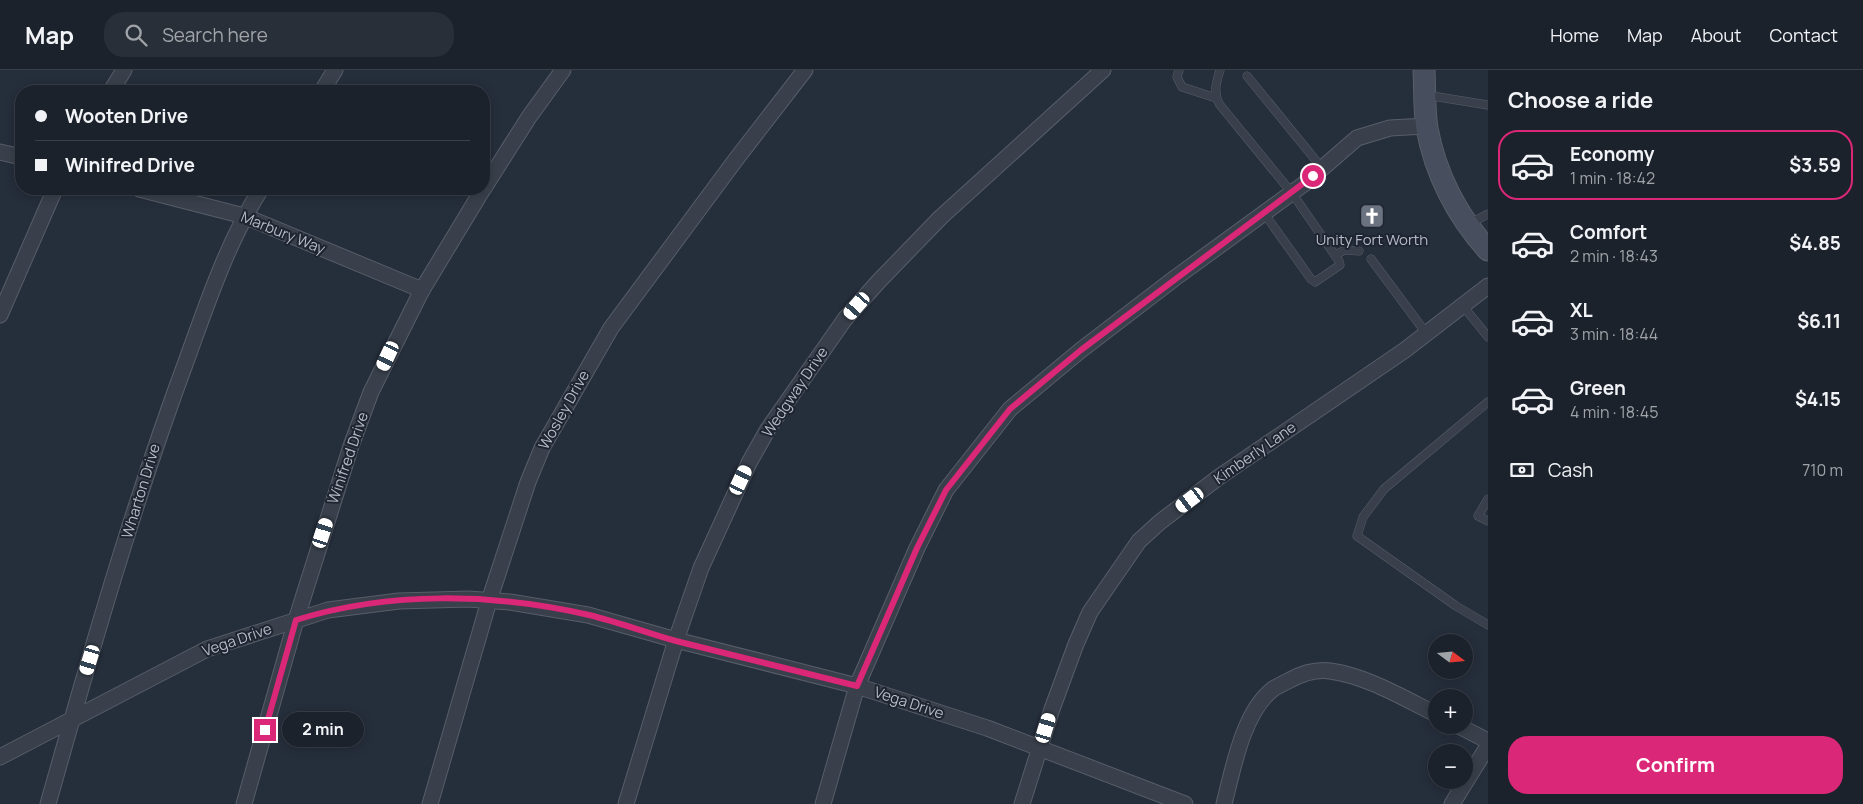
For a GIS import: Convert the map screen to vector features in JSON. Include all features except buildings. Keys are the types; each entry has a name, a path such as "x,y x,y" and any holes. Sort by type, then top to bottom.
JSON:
{"street":[{"path":"115,85 124,70"},
{"path":"326,85 335,70"},
{"name":"Winifred Drive","path":"490,179 563,70"},
{"name":"Wosley Drive","path":"430,804 489,600 528,482 542,448 592,358 611,328 805,70"},
{"name":"Wedgway Drive","path":"626,804 676,640 701,568 749,463 768,429 845,319 941,217 1103,70"},
{"path":"1424,70 1426,126 1434,156 1444,184 1467,225 1488,250"},
{"path":"823,804 857,686 917,548 946,490 1010,409 1081,350 1292,193 1357,138 1390,128 1426,126"},
{"path":"0,152 15,156"},
{"path":"0,315 52,195"},
{"name":"Marbury Way","path":"162,195 244,216 422,290"},
{"name":"Wharton Drive","path":"48,804 72,717 160,431 214,286 244,216 257,195"},
{"name":"Winifred Drive","path":"244,804 296,620 351,446 368,401 422,290 480,195"},
{"name":"Kimberly Lane","path":"1022,804 1072,653 1090,612 1139,541 1160,522 1219,477 1426,334 1488,286"},
{"name":"Vega Drive","path":"0,757 72,717 207,649 296,620 328,610 399,601 428,599 489,600 588,615 676,640 857,686 1040,747 1186,804"},
{"path":"1224,804 1239,746 1250,719 1264,698 1273,689 1305,672 1330,671 1366,681 1428,710"},
{"path":"1473,732 1488,740"},
{"path":"1452,804 1488,746"}],"lane":[{"path":"1179,70 1177,77 1182,87 1216,98 1292,193 1340,265 1316,282 1311,279 1264,213"},
{"path":"1216,98 1215,86 1220,70"},
{"path":"1247,76 1322,168"},
{"path":"1425,94 1488,105"},
{"path":"1467,225 1488,214"},
{"path":"1335,255 1345,250 1359,251"},
{"path":"1371,259 1426,334"},
{"path":"1463,306 1488,337"},
{"path":"1488,402 1384,488 1363,517 1357,536 1456,606 1488,624"},
{"path":"1488,499 1478,516 1488,521"}],"place":[{"name":"Unity Fort Worth","path":"1372,216"}],"route":[{"path":"265,730 296,620 328,610 399,601 468,599 510,602 588,615 710,649 857,686 917,548 946,490 985,438 1010,409 1081,350 1313,176"}]}
